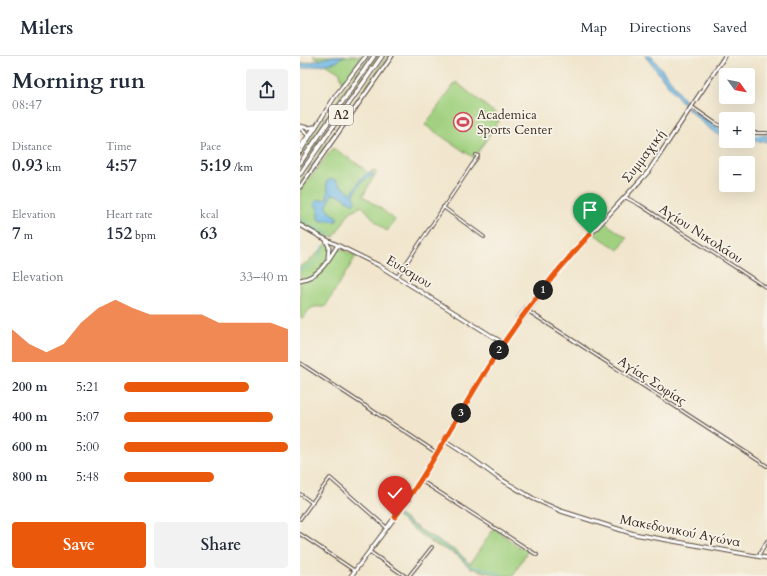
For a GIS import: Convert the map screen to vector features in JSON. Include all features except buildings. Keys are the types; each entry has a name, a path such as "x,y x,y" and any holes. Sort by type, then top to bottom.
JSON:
{"highway":[{"name":"Α2","path":"300,163 374,56"},
{"name":"Α2","path":"300,174 382,56"}],"street":[{"path":"300,152 309,135 327,112 336,95 366,56"},
{"path":"300,187 392,56"},
{"name":"Συμμαχική","path":"351,576 387,528 420,480 503,343 566,261 648,172 725,56"},
{"path":"692,107 719,125"},
{"path":"300,147 327,112"},
{"path":"301,127 311,128 316,126"},
{"path":"301,127 309,135"},
{"path":"755,133 767,133"},
{"path":"397,277 478,156 476,155"},
{"name":"Αγίου Νικολάου","path":"625,197 640,205 767,288"},
{"path":"443,207 484,237"},
{"name":"Ευόσμου","path":"300,225 378,265 503,343"},
{"path":"325,239 329,245 330,252"},
{"path":"328,259 332,248 338,245"},
{"path":"300,280 315,274 322,269 338,245"},
{"name":"Αγίας Σοφίας","path":"527,311 767,466"},
{"path":"300,363 437,452"},
{"name":"Μακεδονικού Αγώνα","path":"444,440 497,477 534,499 561,511 634,534 767,558"},
{"path":"300,519 330,478 387,528"},
{"path":"420,480 537,555"},
{"path":"300,494 312,502"},
{"path":"300,534 355,571"},
{"path":"759,557 767,541"},
{"path":"409,576 432,547"},
{"path":"369,551 405,576"}],"green space":[{"path":"313,56 362,56 343,84 340,73 324,63 300,67 300,64 320,60"},
{"path":"368,56 370,56 300,158 300,154"},
{"path":"377,56 379,56 300,169 300,167"},
{"path":"387,56 389,56 300,184 300,181"},
{"name":"Academica Sports Center","path":"456,82 501,118 474,158 425,125"},
{"path":"333,148 362,167 368,173 374,170 377,173 363,196 395,220 387,231 377,223 362,206 350,212 334,237 317,234 300,223 300,191"},
{"path":"604,222 627,238 619,250 594,234"},
{"path":"327,244 335,250 341,249 356,256 325,307 312,308 303,318 300,317 300,266 308,262"},
{"path":"398,514 420,530 459,553 470,564 494,528 517,546 528,550 513,576 499,576 471,568 457,555 432,543 396,516"}],"water":[{"path":"334,56 346,56 342,57 337,62 300,69 300,65"},
{"path":"645,56 651,56 671,81 688,106 719,128 719,135 703,124 672,90"},
{"path":"767,135 767,142 755,141 755,136"},
{"path":"369,173 374,175 362,181 354,194 355,201 353,204 341,196 332,194 327,206 328,210 337,217 337,221 322,221 318,219 318,209 314,203 318,200 327,199 328,191 326,182 331,179 336,180 341,186 351,193 360,180"},
{"path":"554,271 543,291 517,319 525,306 529,306 541,286"}],"waterway":[{"path":"300,218 324,231 331,237"},
{"path":"300,270 309,267 316,261 321,254 324,245"},
{"path":"398,516 422,533 459,555 470,566 496,572 502,576"}],"place":[{"name":"Academica Sports Center","path":"463,122"}],"route":[{"path":"395,517 410,497 503,343 566,261 590,234"}]}
